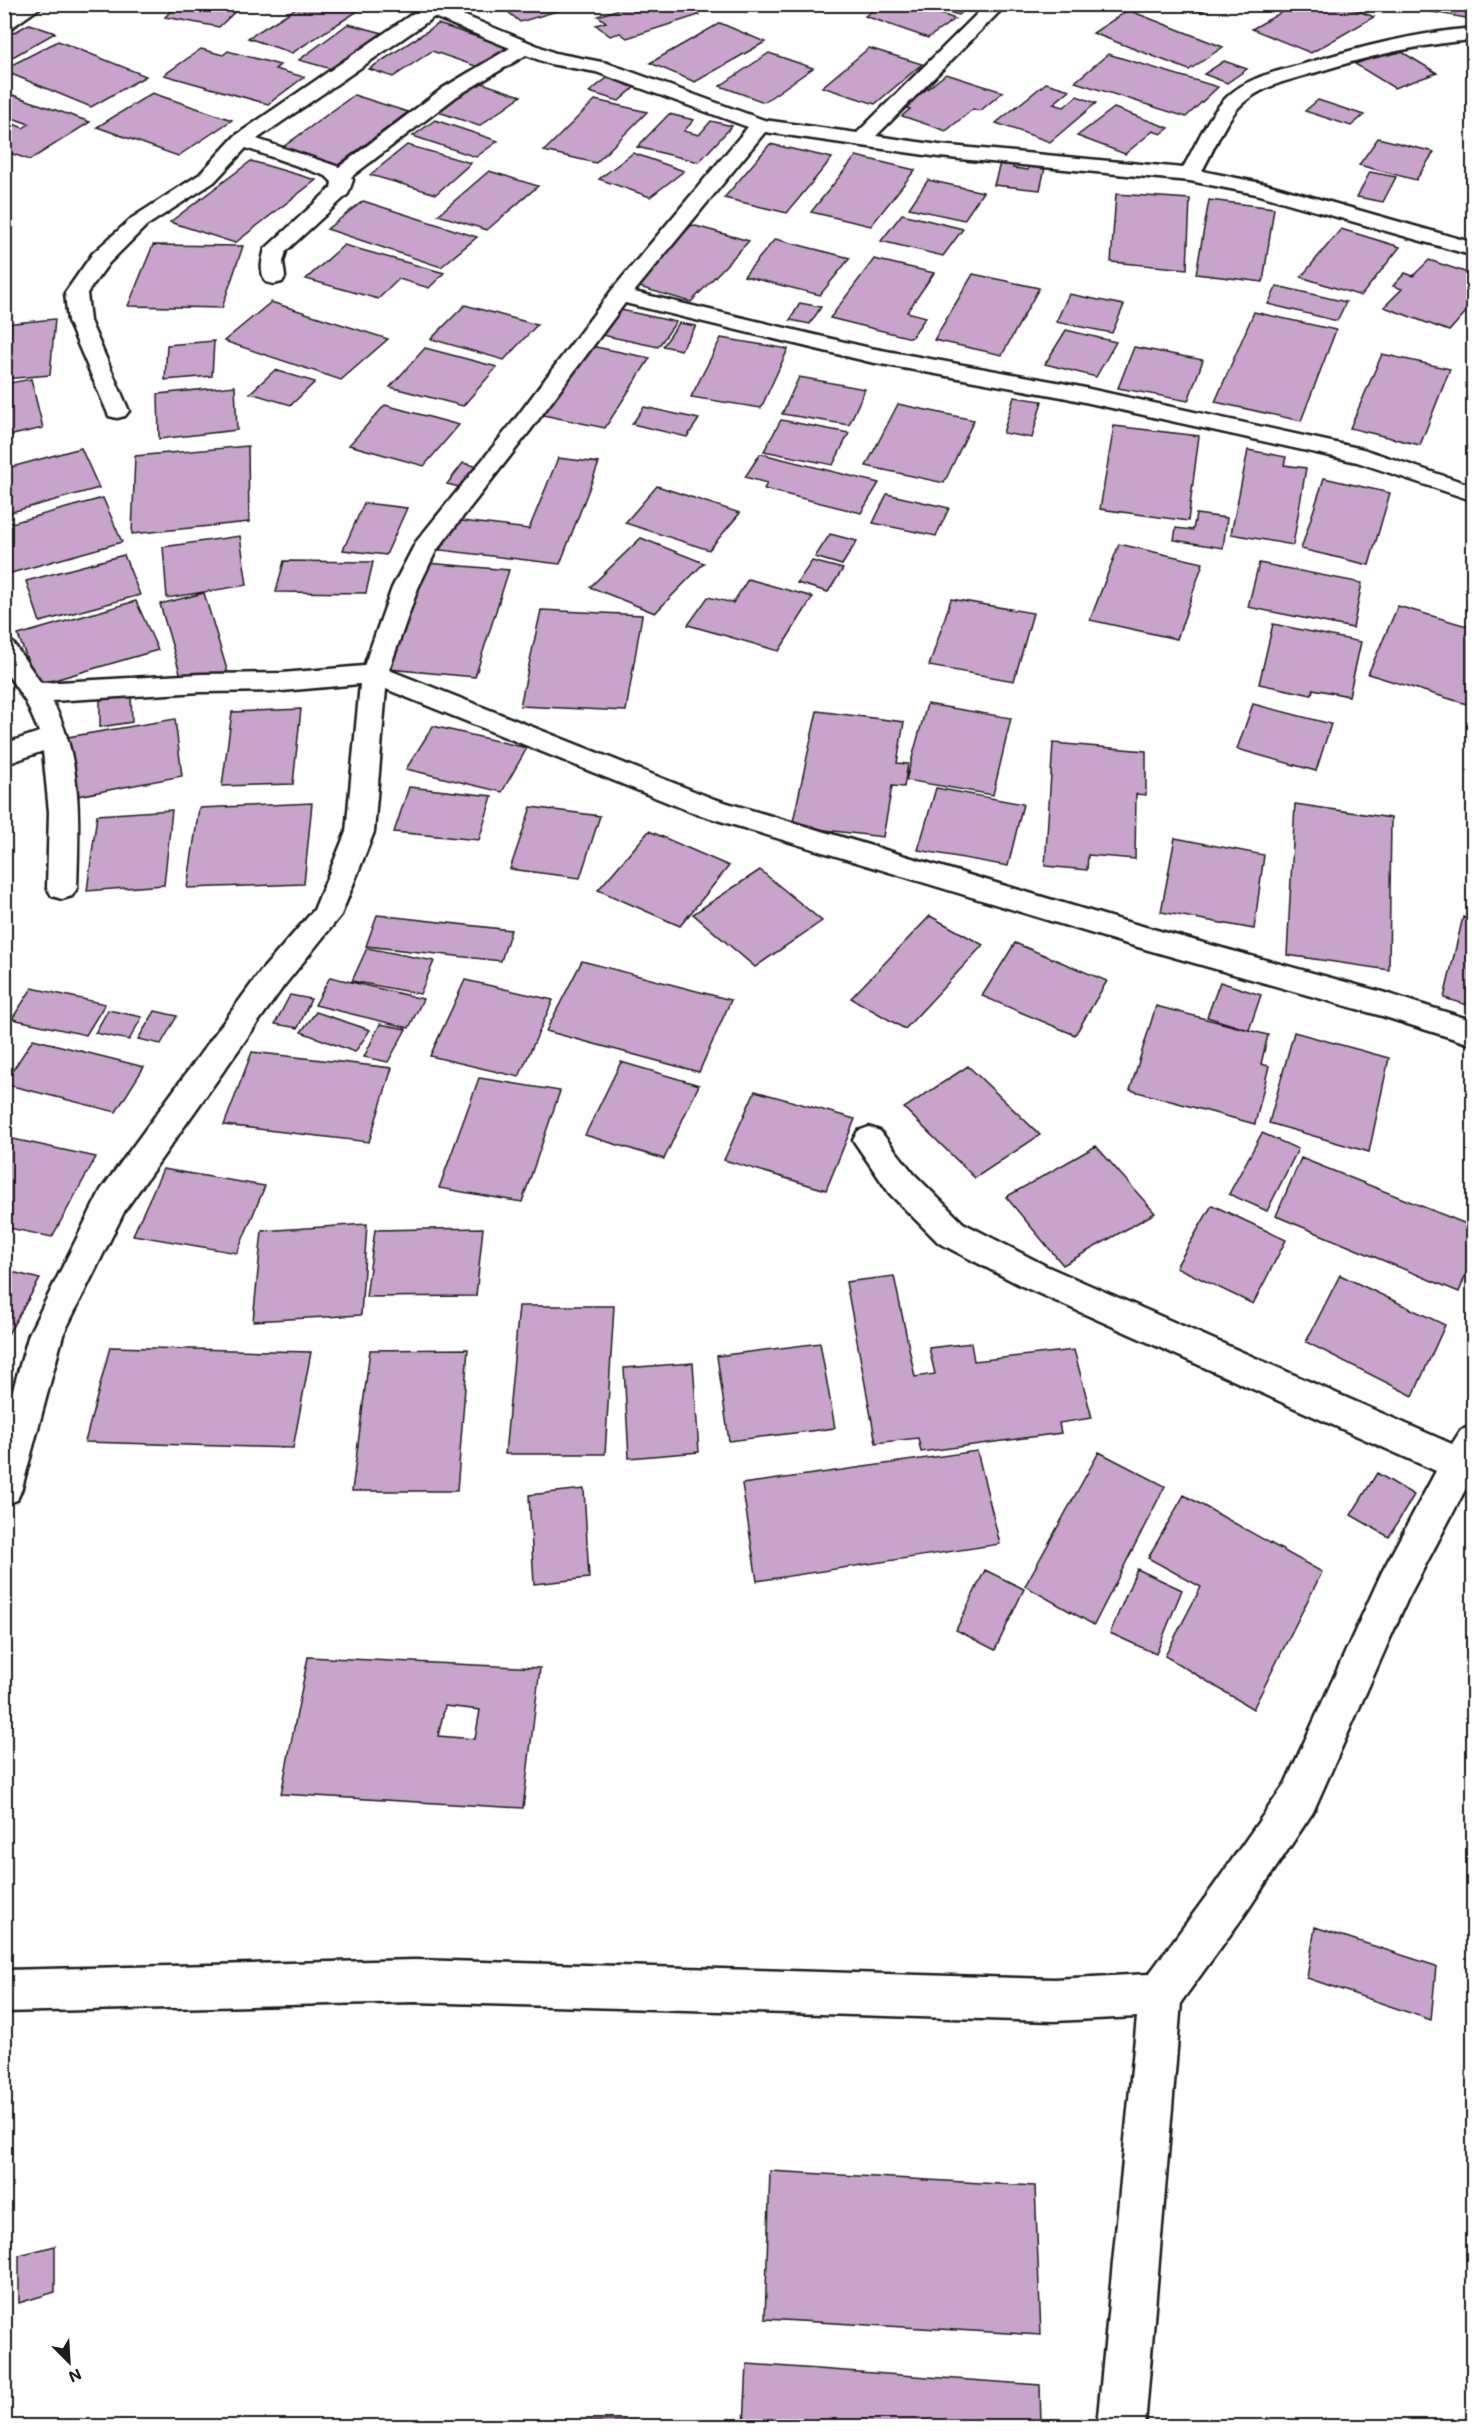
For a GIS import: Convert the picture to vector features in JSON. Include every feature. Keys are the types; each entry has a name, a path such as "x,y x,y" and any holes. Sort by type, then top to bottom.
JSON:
{"street":[{"path":"4,24 36,4"},
{"path":"860,141 998,4"},
{"path":"117,411 79,321 76,293 101,258 139,222 207,178 242,140 425,7 550,58 600,67 760,125 939,151 1190,176 1259,188 1473,250"},
{"path":"1190,176 1223,114 1234,101 1256,84 1374,49 1427,38 1473,34"},
{"path":"339,176 369,158 428,108 473,77 525,48"},
{"path":"4,1488 46,1334 113,1200 272,979 326,915 360,832 374,674 405,588 425,548 620,295 760,125"},
{"path":"242,140 333,172 343,180 341,190 276,249 272,262 274,277"},
{"path":"620,295 870,355 1062,390 1363,456 1473,494"},
{"path":"4,649 34,693 54,737 61,786 62,888"},
{"path":"34,693 201,683 282,682 374,674 704,806 1120,931 1382,1004 1473,1033"},
{"path":"4,755 54,737"},
{"path":"868,1140 902,1184 951,1233 1034,1276 1466,1453 1395,1586 1299,1798 1228,1902 1160,1995 1121,2427"},
{"path":"4,1991 415,1981 1054,2000 1160,1995"}],"building":[{"path":"178,4 243,4 219,27 165,17"},
{"path":"303,4 369,4 292,53 248,38"},
{"path":"499,4 568,4 571,7 520,22"},
{"path":"634,4 685,4 699,15 627,38 620,33 610,36 596,25 606,22 598,16"},
{"path":"882,4 914,4 955,19 928,38 865,16"},
{"path":"940,4 957,4 967,7 959,15 935,9"},
{"path":"1180,4 1212,4 1202,12"},
{"path":"1296,4 1351,4 1357,7 1353,9 1374,17 1311,53 1252,29"},
{"path":"1418,4 1474,4 1474,14 1471,19 1416,9"},
{"path":"1128,10 1223,47 1189,70 1093,33"},
{"path":"720,23 765,42 695,82 650,63"},
{"path":"29,24 55,33 4,62 4,38"},
{"path":"348,24 387,34 346,73 299,60"},
{"path":"438,24 511,48 481,68 432,51 393,77 369,69"},
{"path":"58,41 146,76 91,107 4,71"},
{"path":"869,48 922,64 875,104 822,87"},
{"path":"201,49 223,55 228,51 280,65 275,69 304,77 268,104 164,75"},
{"path":"1397,49 1437,73 1394,88 1355,64"},
{"path":"769,53 813,68 764,102 720,86"},
{"path":"1108,54 1218,87 1186,117 1075,82"},
{"path":"1224,61 1247,69 1227,83 1204,74"},
{"path":"946,74 1003,92 980,111 973,109 946,131 902,116 910,109 904,107"},
{"path":"607,78 636,86 619,101 589,92"},
{"path":"476,81 521,96 479,126 433,110"},
{"path":"1046,83 1070,90 1053,104 1064,107 1077,96 1096,103 1050,142 996,123"},
{"path":"4,92 90,122 30,160 4,151 4,120 23,128 29,124 4,115"},
{"path":"152,93 232,120 178,156 97,127"},
{"path":"354,95 408,112 338,165 283,147"},
{"path":"595,100 647,112 596,163 544,151"},
{"path":"1318,100 1364,115 1351,126 1305,111"},
{"path":"1114,108 1169,128 1161,134 1153,131 1125,154 1077,136"},
{"path":"669,114 694,120 684,131 699,135 711,121 732,126 699,162 637,147"},
{"path":"435,120 498,141 476,157 413,136"},
{"path":"1378,138 1434,152 1416,180 1359,165"},
{"path":"770,144 832,158 787,213 724,198"},
{"path":"407,145 471,163 436,194 370,175"},
{"path":"633,153 684,171 650,197 599,179"},
{"path":"856,156 915,170 871,226 811,212"},
{"path":"251,161 316,180 235,243 170,222"},
{"path":"1000,163 1014,164 1013,168 1028,170 1029,166 1045,168 1040,190 994,185"},
{"path":"489,171 538,186 487,230 438,215"},
{"path":"1370,172 1396,177 1383,202 1357,197"},
{"path":"928,180 983,192 964,220 909,208"},
{"path":"1116,194 1190,199 1187,269 1111,262"},
{"path":"1209,200 1274,208 1263,282 1196,274"},
{"path":"363,201 477,237 441,267 327,229"},
{"path":"902,214 963,229 943,256 881,241"},
{"path":"692,225 749,241 691,302 632,285"},
{"path":"1341,229 1400,247 1361,296 1301,277"},
{"path":"775,239 850,258 820,295 744,276"},
{"path":"153,245 243,246 222,308 128,306"},
{"path":"344,245 444,273 429,288 399,279 378,299 306,279"},
{"path":"874,259 934,273 907,312 926,317 911,338 830,318"},
{"path":"1429,260 1474,275 1474,303 1449,331 1384,307 1402,289 1393,286 1405,273 1413,276"},
{"path":"973,274 1039,288 1002,355 934,340"},
{"path":"1277,286 1346,302 1337,321 1268,304"},
{"path":"1069,294 1124,305 1112,333 1056,322"},
{"path":"271,302 388,339 341,380 224,341"},
{"path":"800,303 821,307 810,324 790,320"},
{"path":"465,305 537,325 504,360 431,339"},
{"path":"621,310 676,322 658,347 602,335"},
{"path":"1254,312 1336,330 1301,421 1215,402"},
{"path":"55,319 50,375 4,379 4,324"},
{"path":"679,323 696,326 681,350 663,346"},
{"path":"1066,330 1116,342 1096,377 1045,364"},
{"path":"721,338 788,349 761,408 691,397"},
{"path":"214,341 212,376 165,380 167,345"},
{"path":"591,346 650,358 605,428 543,415"},
{"path":"1134,347 1203,360 1188,401 1118,388"},
{"path":"425,348 497,367 463,406 390,387"},
{"path":"1382,354 1450,369 1420,445 1350,428"},
{"path":"275,370 315,382 291,405 250,393"},
{"path":"799,377 865,389 849,425 782,414"},
{"path":"31,379 43,428 4,437 4,384"},
{"path":"235,386 237,430 159,439 158,394"},
{"path":"1014,397 1042,401 1032,438 1003,433"},
{"path":"898,404 974,420 944,483 866,466"},
{"path":"385,405 459,425 424,466 349,445"},
{"path":"644,407 699,419 687,437 632,424"},
{"path":"781,420 849,433 833,465 764,451"},
{"path":"1114,426 1199,436 1188,521 1100,509"},
{"path":"248,446 249,522 132,534 135,456"},
{"path":"81,448 99,488 4,514 4,469"},
{"path":"1248,450 1286,457 1284,465 1306,468 1293,545 1231,534"},
{"path":"760,454 879,483 861,513 764,489 767,483 745,477"},
{"path":"558,458 599,463 560,564 440,550 454,520 529,529"},
{"path":"463,463 483,468 467,489 447,484"},
{"path":"1324,478 1390,493 1369,565 1301,549"},
{"path":"657,486 740,513 709,550 625,523"},
{"path":"887,494 949,508 936,536 873,523"},
{"path":"103,498 122,542 4,575 4,525"},
{"path":"364,503 407,508 386,555 343,550"},
{"path":"1196,514 1227,518 1223,548 1174,540 1176,528 1193,530"},
{"path":"830,534 857,541 842,565 815,557"},
{"path":"240,536 247,585 167,598 163,547"},
{"path":"641,538 704,563 655,613 590,587"},
{"path":"1119,544 1203,563 1177,639 1090,620"},
{"path":"124,555 140,595 40,622 26,581"},
{"path":"284,561 373,562 366,593 276,592"},
{"path":"812,561 843,569 828,592 797,583"},
{"path":"427,563 509,570 475,677 388,669"},
{"path":"1259,563 1362,583 1353,628 1248,607"},
{"path":"748,579 813,597 779,651 688,625 708,597 733,603"},
{"path":"204,593 228,673 183,683 160,604"},
{"path":"951,599 1033,613 1014,681 929,666"},
{"path":"136,601 158,650 37,685 18,635"},
{"path":"1398,606 1474,628 1474,696 1470,705 1368,674"},
{"path":"541,610 642,615 626,711 520,706"},
{"path":"1273,624 1361,642 1349,696 1313,689 1312,695 1259,684"},
{"path":"131,695 132,722 100,727 100,699"},
{"path":"927,704 1011,718 993,795 906,780"},
{"path":"1253,704 1331,724 1316,771 1237,749"},
{"path":"301,709 293,784 222,786 232,712"},
{"path":"817,711 904,722 897,763 908,764 904,787 892,786 883,837 792,826"},
{"path":"175,719 182,776 72,797 68,737"},
{"path":"433,726 527,748 502,792 406,769"},
{"path":"1053,743 1146,751 1146,795 1136,794 1135,859 1088,855 1087,870 1045,866"},
{"path":"409,787 492,796 479,840 394,832"},
{"path":"936,788 1023,804 1008,866 918,850"},
{"path":"312,803 304,884 187,888 199,808"},
{"path":"1295,804 1391,818 1389,970 1287,955"},
{"path":"531,807 600,816 580,878 510,869"},
{"path":"172,810 164,885 87,891 97,815"},
{"path":"649,831 729,866 680,926 598,890"},
{"path":"1175,838 1264,855 1254,929 1161,912"},
{"path":"760,870 822,921 755,967 693,914"},
{"path":"1474,910 1474,1007 1444,998 1463,917 1471,920"},
{"path":"377,915 511,930 501,961 366,946"},
{"path":"930,916 983,945 905,1029 851,998"},
{"path":"1015,943 1107,981 1075,1035 982,996"},
{"path":"367,948 434,961 420,994 352,981"},
{"path":"582,961 731,1000 699,1072 546,1031"},
{"path":"330,977 423,999 409,1028 315,1005"},
{"path":"465,980 553,1000 519,1077 430,1056"},
{"path":"1220,982 1261,995 1249,1030 1207,1017"},
{"path":"32,988 105,1004 86,1035 12,1019"},
{"path":"290,995 311,999 298,1028 275,1024"},
{"path":"1156,1006 1268,1035 1261,1064 1269,1066 1255,1124 1130,1090"},
{"path":"108,1010 142,1017 129,1040 95,1033"},
{"path":"155,1011 177,1016 161,1044 138,1039"},
{"path":"316,1012 370,1030 355,1052 301,1032"},
{"path":"380,1024 406,1029 388,1062 364,1057"},
{"path":"1294,1032 1389,1058 1369,1152 1269,1123"},
{"path":"33,1039 144,1067 116,1112 4,1084"},
{"path":"252,1052 392,1068 369,1142 224,1125"},
{"path":"621,1062 699,1085 664,1159 585,1135"},
{"path":"968,1066 1040,1135 975,1178 904,1108"},
{"path":"479,1078 560,1091 522,1202 439,1188"},
{"path":"755,1091 855,1119 826,1190 724,1160"},
{"path":"1262,1133 1298,1149 1267,1211 1229,1194"},
{"path":"4,1137 96,1157 52,1237 4,1227"},
{"path":"1096,1146 1155,1213 1063,1265 1006,1197"},
{"path":"1301,1158 1474,1227 1474,1253 1459,1292 1276,1216"},
{"path":"163,1169 265,1186 237,1253 133,1235"},
{"path":"1212,1205 1286,1240 1253,1304 1176,1267"},
{"path":"367,1224 361,1315 253,1321 262,1231"},
{"path":"483,1228 476,1296 366,1297 375,1230"},
{"path":"4,1270 40,1279 4,1341"},
{"path":"1340,1275 1445,1325 1413,1396 1306,1342"},
{"path":"894,1276 915,1377 935,1374 929,1348 971,1343 974,1361 1074,1350 1092,1418 1059,1423 1061,1433 921,1452 918,1438 876,1443 846,1282"},
{"path":"519,1306 614,1306 605,1454 505,1454"},
{"path":"820,1343 835,1428 729,1441 717,1356"},
{"path":"110,1347 311,1352 293,1448 85,1442"},
{"path":"468,1349 457,1491 352,1491 370,1350"},
{"path":"693,1363 699,1452 629,1458 624,1368"},
{"path":"977,1451 1000,1544 757,1581 742,1484"},
{"path":"1099,1452 1165,1486 1094,1625 1025,1586"},
{"path":"1377,1473 1414,1495 1389,1537 1351,1515"},
{"path":"584,1489 589,1578 534,1584 529,1495"},
{"path":"1184,1495 1322,1572 1253,1709 1165,1656 1201,1587 1148,1558"},
{"path":"1137,1569 1182,1590 1156,1654 1110,1633"},
{"path":"985,1570 1024,1589 995,1650 956,1630"},
{"path":"308,1657 540,1668 523,1808 281,1794","holes":["445,1706 480,1710 475,1739 438,1736"]},
{"path":"1315,1927 1436,1966 1431,2020 1307,1978"},
{"path":"770,2171 1035,2186 1041,2335 765,2319"},
{"path":"55,2246 55,2292 19,2303 19,2255"},
{"path":"747,2364 1040,2385 1041,2426 744,2426"},
{"path":"689,2420 689,2426 481,2426 482,2422"}]}
